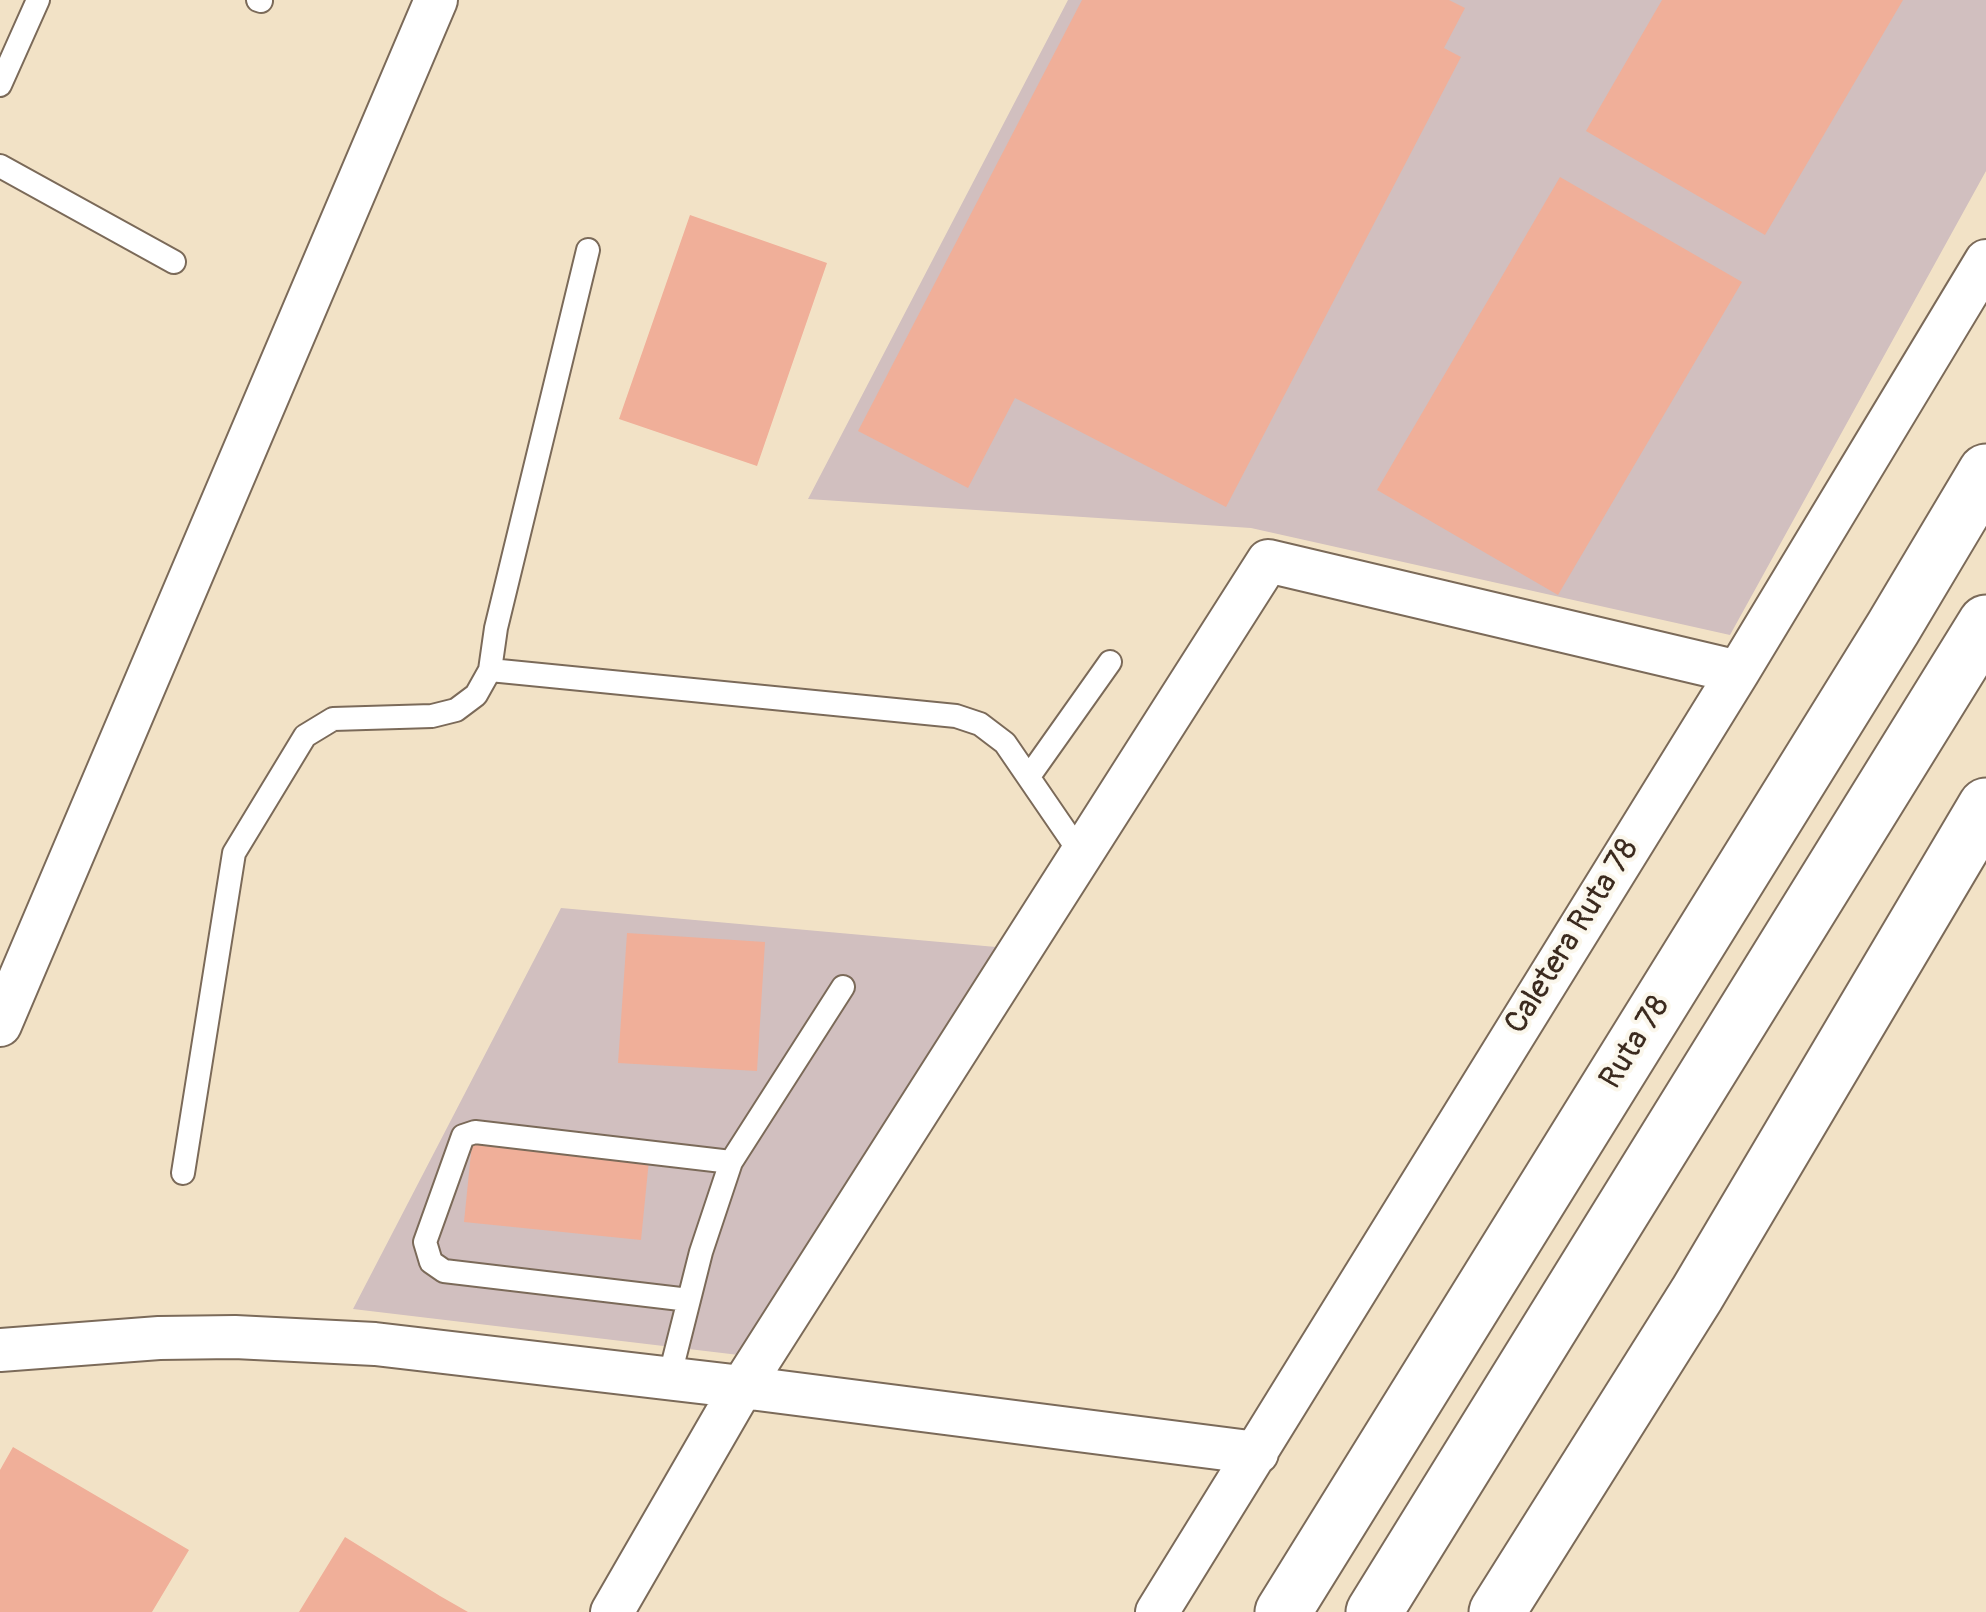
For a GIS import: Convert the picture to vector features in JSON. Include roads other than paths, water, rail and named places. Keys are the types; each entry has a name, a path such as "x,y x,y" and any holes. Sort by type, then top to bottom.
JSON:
{"main road":[{"name":"Ruta 78","path":"1283,1612 1986,472"},
{"path":"1374,1612 1986,623"},
{"path":"1497,1612 1697,1294 1986,806"}],"street":[{"path":"0,1024 436,0"},
{"name":"Caletera Ruta 78","path":"1156,1612 1738,672 1986,261"},
{"path":"612,1612 742,1387 1268,561 1738,672"},
{"path":"0,1350 159,1338 375,1344 1257,1453"}],"lane":[{"path":"0,85 38,0"},
{"path":"0,166 174,262"},
{"path":"183,1172 234,853 305,736 333,719 432,716 456,710 476,695 490,670 496,628 588,250"},
{"path":"1030,775 1110,662"},
{"path":"490,670 956,716 980,724 1005,742 1082,854"},
{"path":"669,1379 701,1252 731,1162 842,987"},
{"path":"689,1300 444,1271 431,1262 424,1242 464,1136 476,1132 731,1162"}]}
